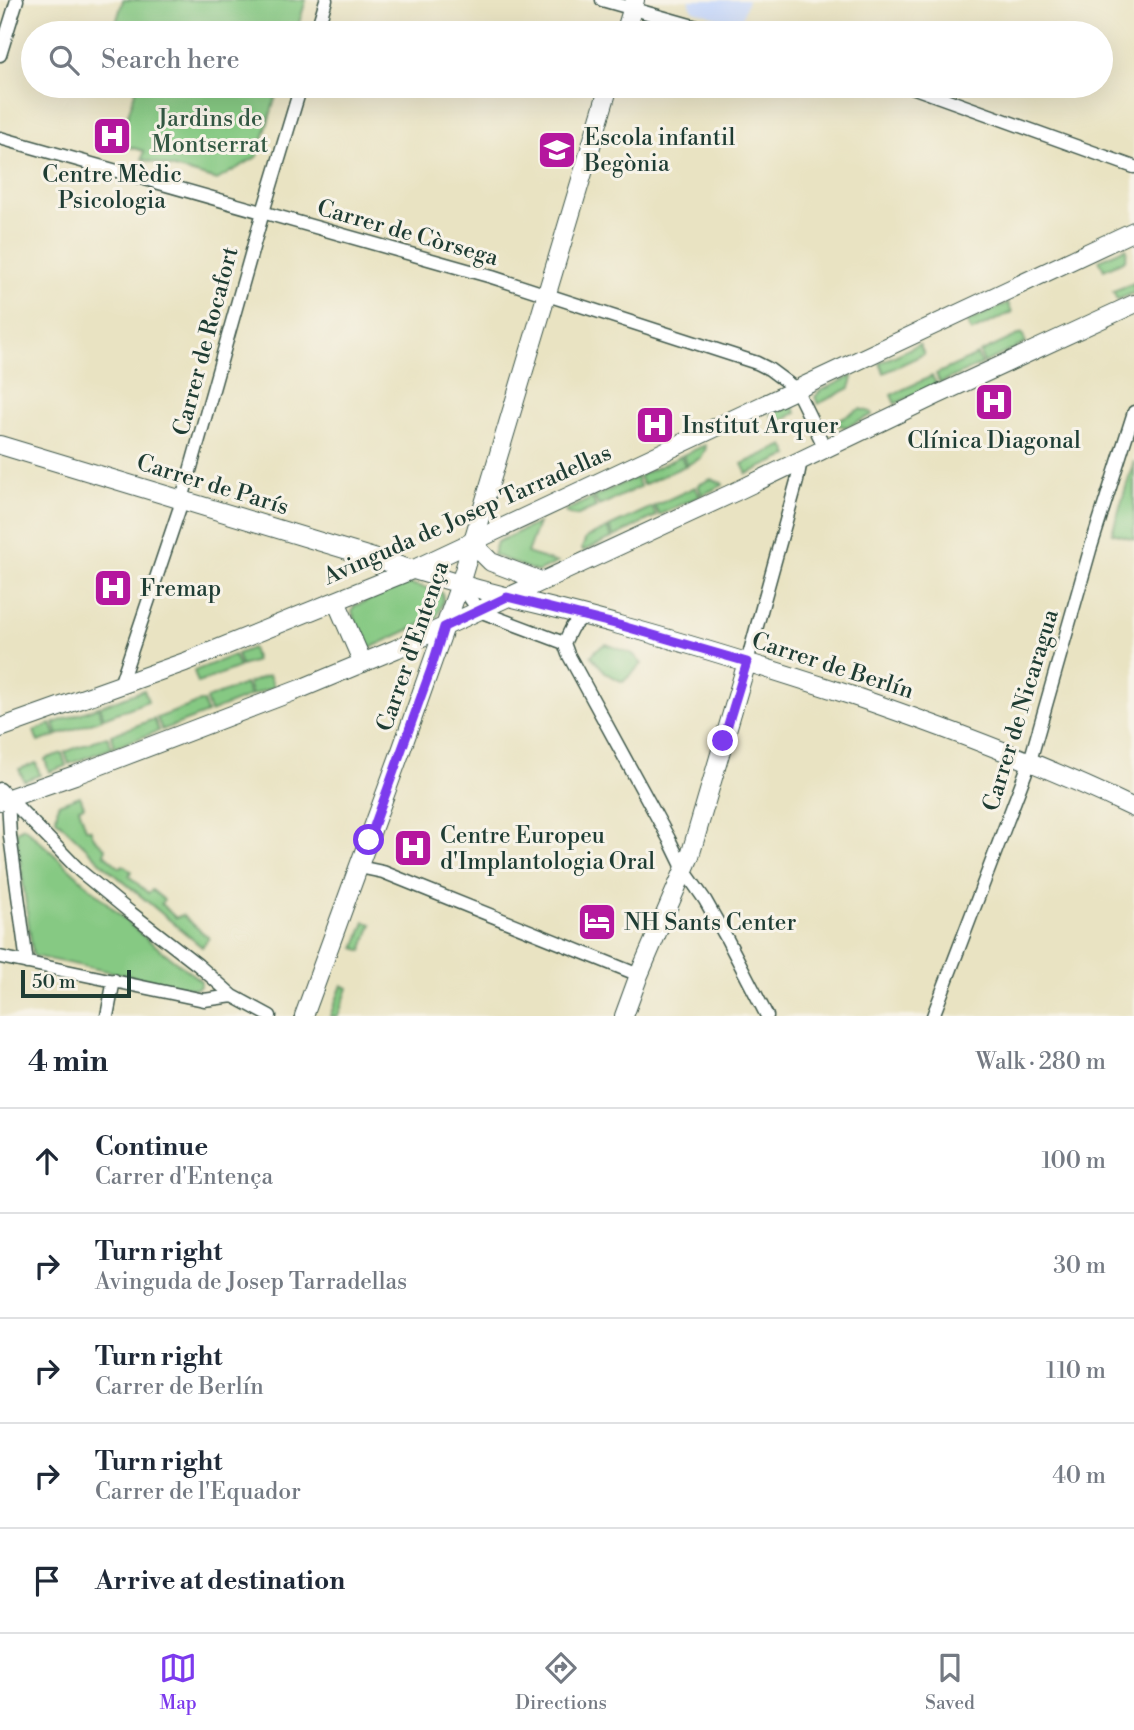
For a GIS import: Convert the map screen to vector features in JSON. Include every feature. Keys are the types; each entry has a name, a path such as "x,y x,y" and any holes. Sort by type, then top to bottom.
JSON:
{"main road":[{"name":"Carrer d'Entença","path":"304,1016 460,584 605,98"},
{"name":"Avinguda de Josep Tarradellas","path":"0,728 185,662 412,570 1134,231"},
{"path":"3,796 75,775 300,689 396,649 1134,304"},
{"name":"Carrer de París","path":"0,445 412,570"},
{"path":"474,540 491,562 541,581"},
{"path":"412,570 507,597"},
{"name":"Carrer de Berlín","path":"507,597 747,662 938,725 1030,761 1134,808"},
{"path":"336,601 363,663"},
{"path":"396,649 422,659 431,669"},
{"path":"624,1016 684,870 747,662"}],"street":[{"path":"0,55 17,0"},
{"path":"320,21 326,0"},
{"path":"602,0 634,5 682,21"},
{"name":"Carrer de Rocafort","path":"120,685 182,500 296,98"},
{"path":"942,98 1134,167"},
{"name":"Carrer de Còrsega","path":"0,138 547,294 757,363 796,389"},
{"path":"796,389 825,448"},
{"name":"Carrer de Nicaragua","path":"933,1016 1030,761 1090,550 1134,412"},
{"path":"747,662 801,460"},
{"path":"460,584 479,611 564,643"},
{"path":"584,616 572,627 564,643 568,654 684,870 705,900 767,1016"},
{"path":"3,796 27,963"},
{"path":"3,796 80,871 233,996 270,1016"},
{"path":"359,867 388,874 639,975"},
{"path":"0,957 204,1000 233,996"},
{"path":"107,1016 114,980"}],"shaded area":[{"path":"688,0 748,0 741,21 730,21 693,10"}],"green space":[{"path":"123,0 306,0 300,21 117,21"},
{"name":"Jardins de Montserrat","path":"133,98 275,98 258,156 217,180 142,159 144,151 119,144"},
{"path":"1126,248 1125,260 1104,270 1099,260"},
{"path":"1134,283 1134,293 1117,300 1113,291"},
{"path":"1008,303 1012,312 971,332 967,322"},
{"path":"1022,333 1026,343 984,363 980,353"},
{"path":"919,344 924,354 884,373 880,363"},
{"path":"977,355 982,364 940,383 936,374"},
{"path":"852,376 850,388 818,404 815,397 820,391"},
{"path":"932,376 937,385 895,404 891,395"},
{"path":"789,406 794,408 796,413 775,423 771,414"},
{"path":"860,409 871,412 872,415 846,427 831,423"},
{"path":"705,445 701,458 687,465 683,455"},
{"path":"784,445 789,455 747,474 742,464"},
{"path":"681,456 685,466 643,485 639,476"},
{"path":"1134,461 1134,539 1112,533"},
{"path":"636,477 640,487 599,506 594,497"},
{"path":"711,479 723,485 702,495 698,485"},
{"path":"695,487 700,496 659,515 654,506"},
{"path":"592,498 596,507 576,516 566,513 565,511"},
{"path":"652,507 656,516 614,537 609,527"},
{"path":"538,523 527,553 557,563 537,572 493,555 497,542"},
{"path":"607,528 612,538 583,551 586,538"},
{"path":"410,584 440,591 443,600 437,617 368,647 352,612 354,606"},
{"path":"606,644 633,654 642,664 623,682 607,674 591,656"},
{"path":"252,648 256,661 241,666 237,654"},
{"path":"234,655 239,667 198,683 194,671"},
{"path":"269,675 274,687 252,695 248,683"},
{"path":"245,684 250,696 210,712 206,699"},
{"path":"144,690 148,701 104,718 100,706"},
{"path":"203,701 207,713 162,730 157,718"},
{"path":"98,707 102,719 58,735 54,723"},
{"path":"154,719 159,731 115,747 111,735"},
{"path":"51,724 56,736 38,742 34,731"},
{"path":"107,736 112,748 69,764 65,752"},
{"path":"62,753 66,766 49,772 45,759"},
{"path":"36,763 40,775 24,781 19,769"},
{"path":"80,796 84,806 79,808 86,829 90,829 95,839 106,849 104,854 120,868 123,865 131,871 129,876 148,893 152,890 164,900 161,904 176,918 182,915 209,938 202,947 106,867 56,819 58,804"},
{"path":"24,827 143,936 201,981 200,986 195,989 33,956 16,831"},
{"path":"365,922 372,924 362,951 355,948"},
{"path":"342,985 348,988 338,1016 330,1016"}],"place":[{"name":"Centre Mèdic Psicologia","path":"112,136"},
{"name":"Escola infantil Begònia","path":"557,150"},
{"name":"Clínica Diagonal","path":"994,402"},
{"name":"Institut Arquer","path":"655,425"},
{"name":"Fremap","path":"113,588"},
{"name":"Centre Europeu d'Implantologia Oral","path":"413,848"},
{"name":"NH Sants Center","path":"597,922"}],"route":[{"path":"369,840 444,627 507,597 619,625 747,662 723,741"}]}
